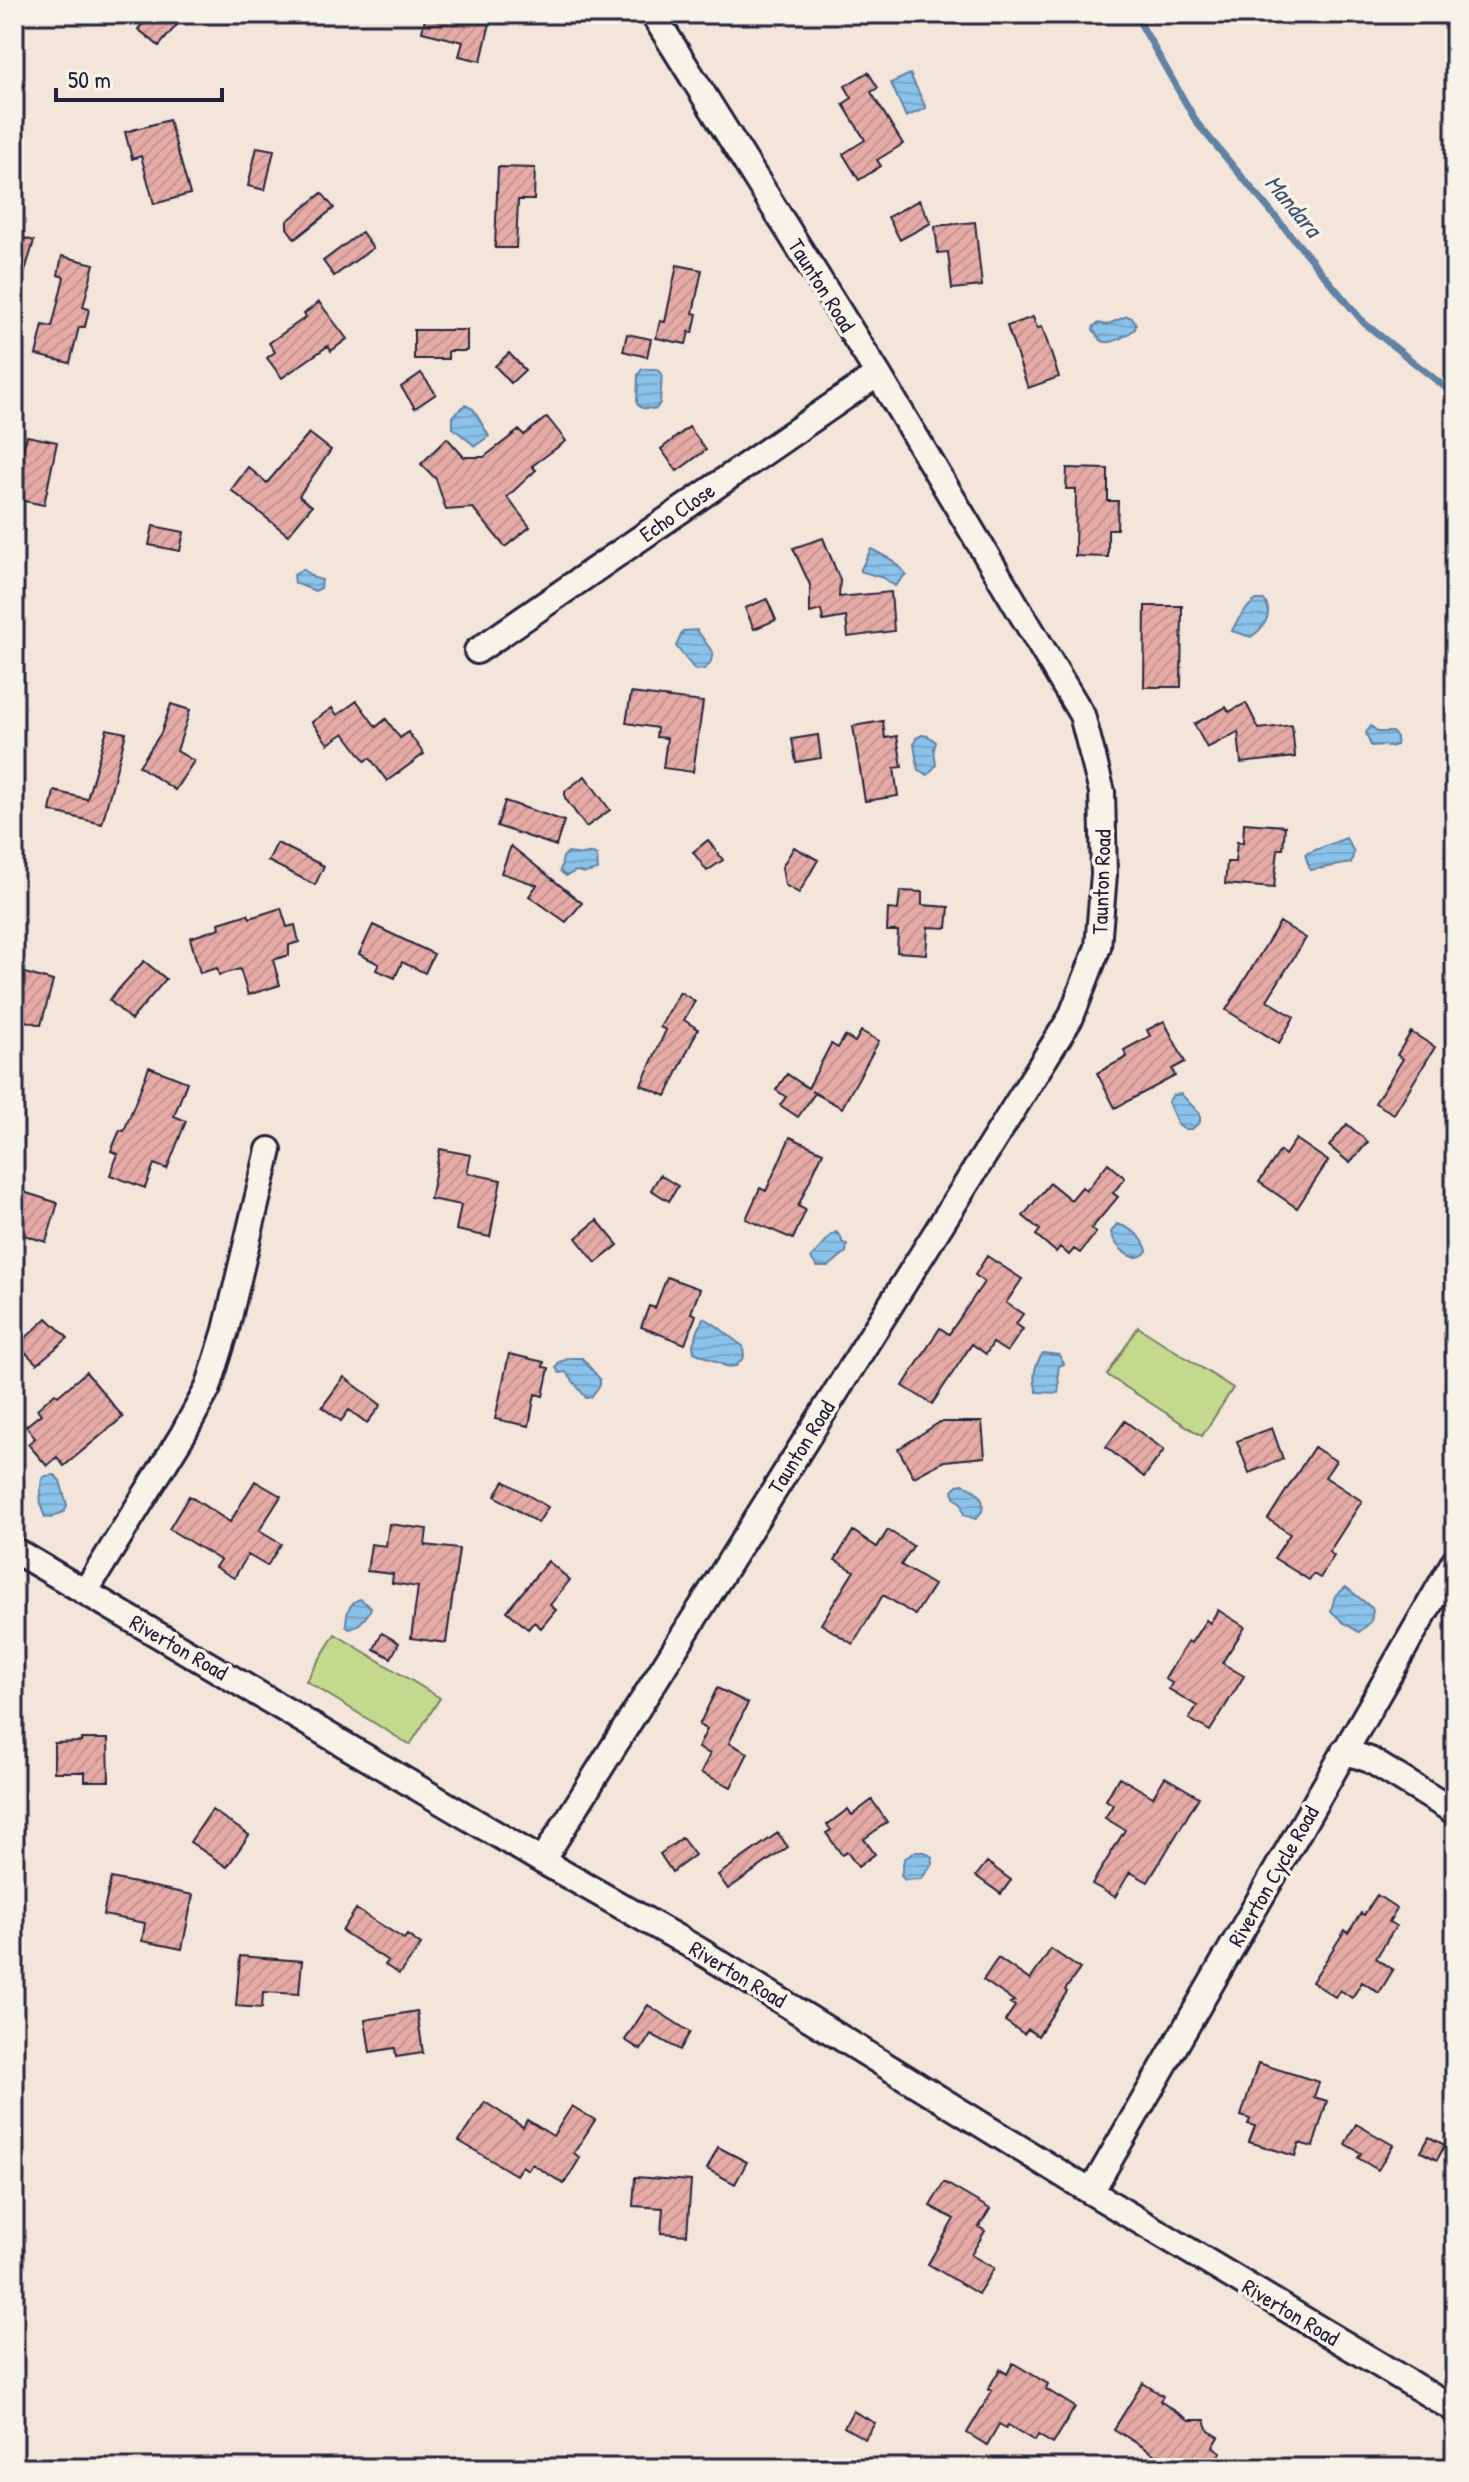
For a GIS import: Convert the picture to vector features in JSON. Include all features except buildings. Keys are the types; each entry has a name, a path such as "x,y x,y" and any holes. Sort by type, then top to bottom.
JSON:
{"street":[{"name":"Taunton Road","path":"542,1861 1071,1017 1098,947 1104,874 1102,792 1082,715 878,374 653,14"},
{"name":"Echo Close","path":"477,651 878,374"},
{"path":"85,1592 208,1388 226,1330 269,1150"},
{"name":"Riverton Road","path":"14,1550 697,1949 1091,2192 1455,2410"},
{"name":"Riverton Cycle Road","path":"1091,2192 1455,1560"},
{"path":"1344,1751 1370,1760 1455,1812"}],"green space":[{"path":"1138,1327 1233,1388 1202,1436 1107,1375"},
{"path":"335,1634 440,1698 410,1745 306,1681"}],"water":[{"path":"910,74 926,108 906,117 891,83"},
{"path":"1127,316 1136,324 1135,329 1119,339 1102,341 1093,330 1099,323 1106,325"},
{"path":"642,369 656,369 662,374 660,403 656,409 642,408 637,404 638,375"},
{"path":"465,405 473,409 489,436 475,446 453,428 453,416"},
{"path":"871,549 892,560 906,574 895,586 883,578 860,571"},
{"path":"303,569 322,580 321,588 315,591 295,583 294,575"},
{"path":"1256,600 1264,600 1268,610 1260,629 1251,637 1232,631 1242,614"},
{"path":"697,630 713,653 710,664 704,669 695,670 676,646 683,631"},
{"path":"1371,726 1378,732 1392,732 1397,737 1396,745 1371,746 1366,733"},
{"path":"922,735 936,742 936,765 928,775 918,770 914,744 916,738"},
{"path":"1346,838 1354,852 1351,863 1310,870 1305,854"},
{"path":"567,853 592,853 597,856 598,870 585,873 576,871 566,876 560,871"},
{"path":"1181,1094 1200,1114 1200,1122 1192,1129 1178,1125 1168,1102 1173,1095"},
{"path":"1117,1224 1143,1241 1147,1251 1142,1256 1125,1253 1116,1243 1111,1232"},
{"path":"836,1232 847,1245 846,1252 828,1267 817,1267 811,1258"},
{"path":"703,1318 743,1346 744,1357 736,1366 728,1367 694,1352 693,1344"},
{"path":"1043,1353 1059,1355 1064,1364 1058,1370 1058,1393 1037,1392 1035,1372"},
{"path":"582,1358 600,1379 600,1385 591,1397 586,1398 566,1372 560,1373 556,1368 559,1362"},
{"path":"55,1475 60,1481 67,1505 65,1511 51,1518 45,1517 43,1512 41,1489 42,1479"},
{"path":"963,1484 981,1497 982,1511 976,1519 964,1515 961,1503 954,1497 953,1490"},
{"path":"1346,1587 1373,1609 1371,1622 1359,1632 1331,1611 1335,1596"},
{"path":"360,1599 371,1607 370,1610 359,1624 349,1629 346,1626 348,1610"},
{"path":"915,1852 925,1852 932,1857 932,1865 921,1879 905,1880 901,1876 904,1859"}],"waterway":[{"name":"Mandara","path":"1135,14 1197,123 1364,323 1455,395"}]}
